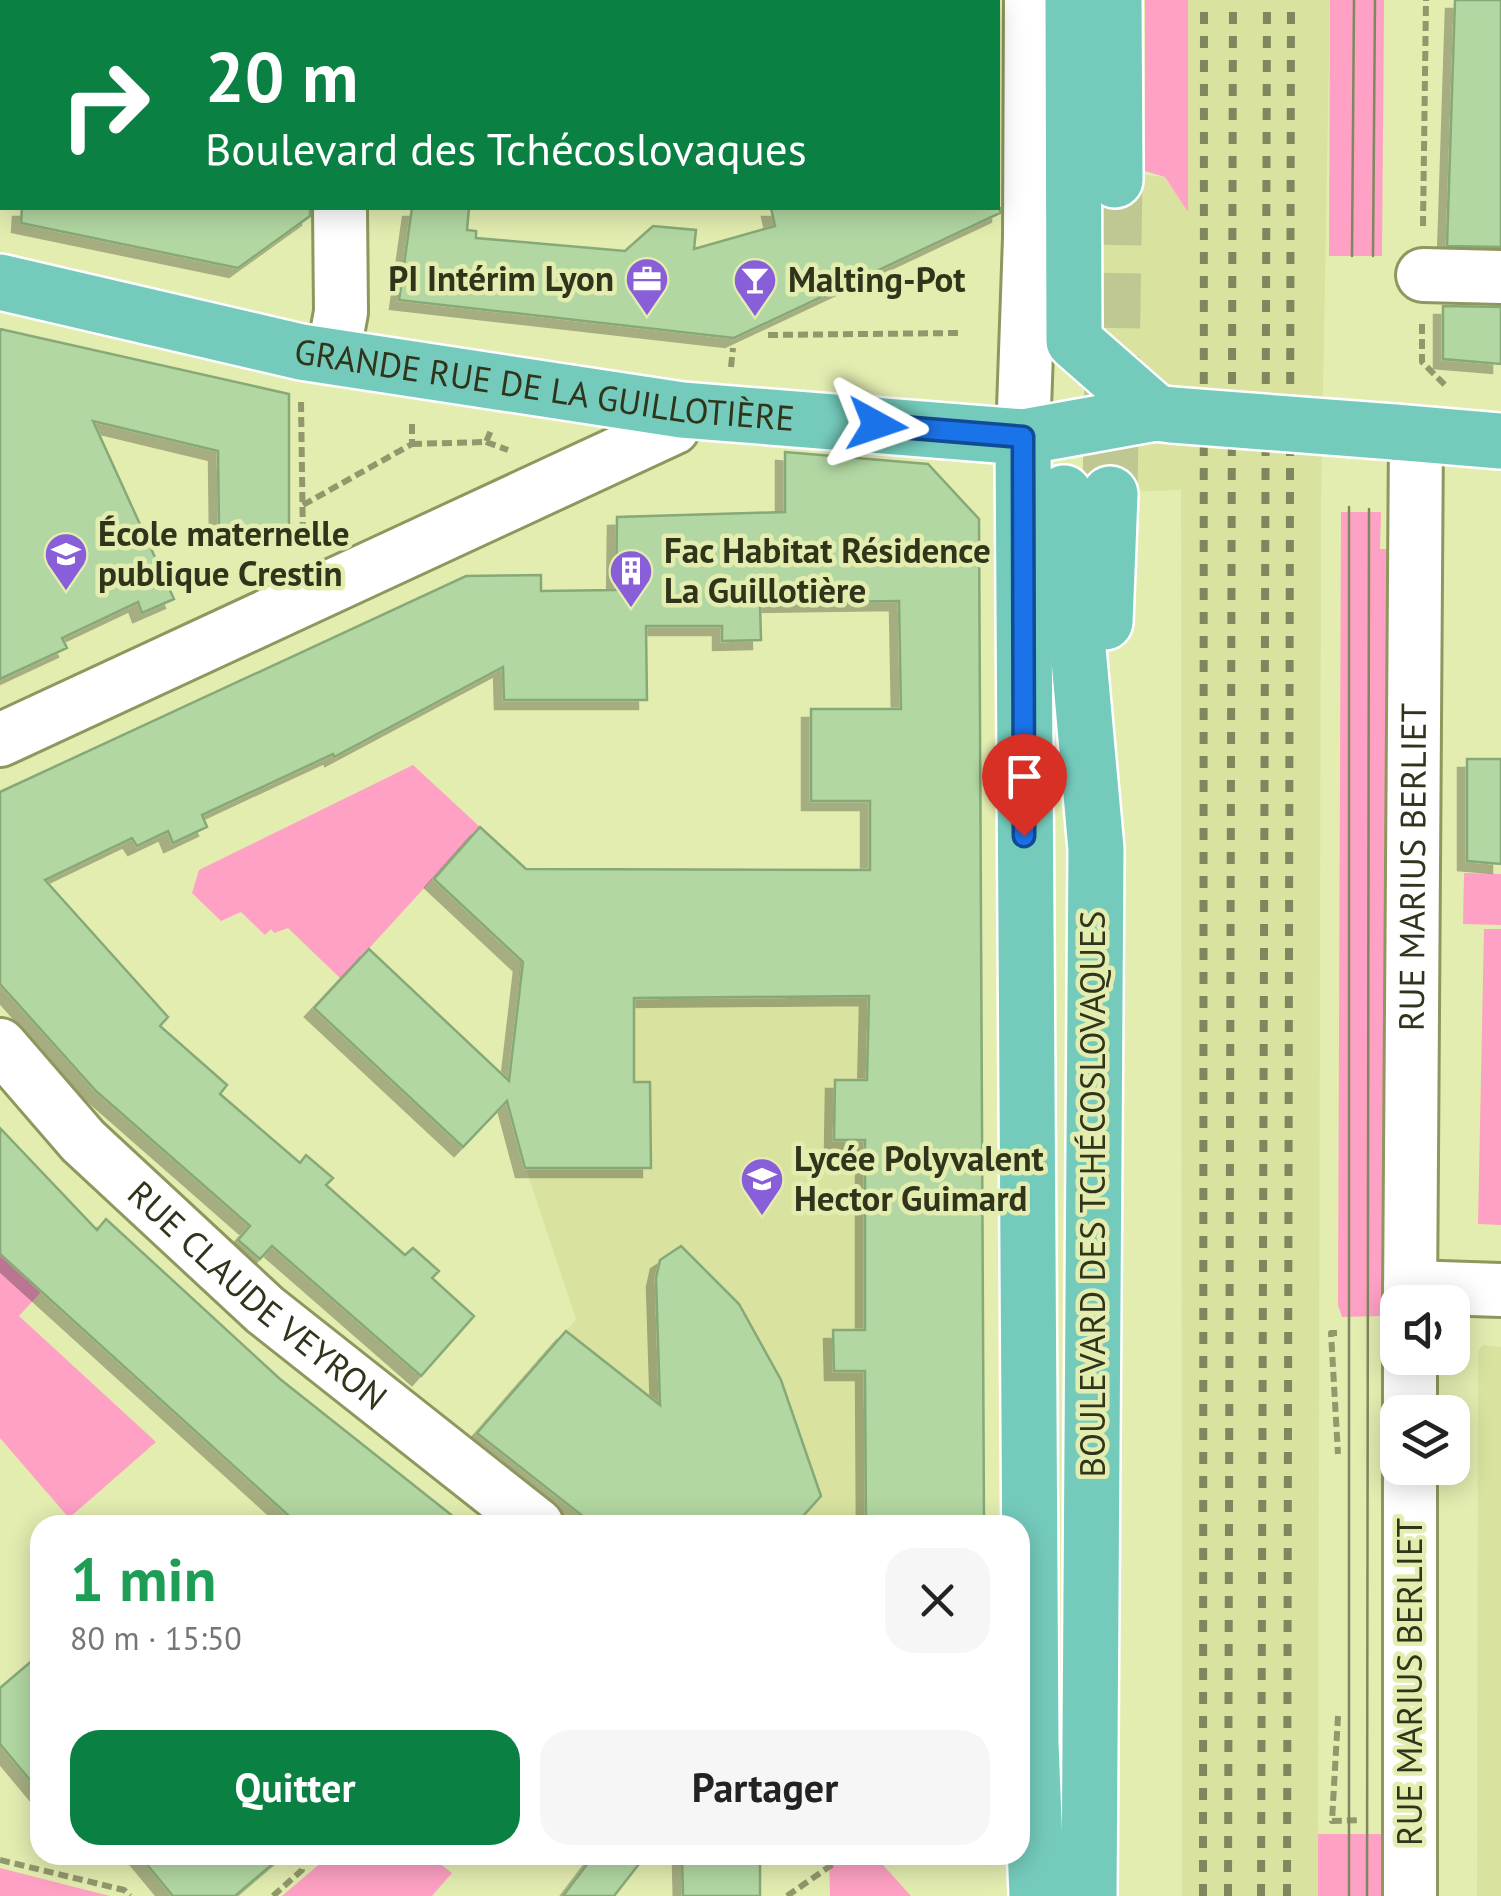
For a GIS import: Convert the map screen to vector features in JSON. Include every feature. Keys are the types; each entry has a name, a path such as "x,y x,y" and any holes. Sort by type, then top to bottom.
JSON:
{"main road":[{"path":"1073,0 1074,341 1164,414"},
{"path":"1114,0 1115,180"},
{"name":"GRANDE RUE DE LA GUILLOTIÈRE","path":"0,282 317,372 682,410 1023,437 1164,414 1501,441"},
{"name":"BOULEVARD DES TCHÉCOSLOVAQUES","path":"1023,437 1025,1515"},
{"name":"BOULEVARD DES TCHÉCOSLOVAQUES","path":"1087,493 1096,850 1089,1883"},
{"name":"BOULEVARD DES TCHÉCOSLOVAQUES","path":"1030,1862 1037,1896"}],"street":[{"name":"BOULEVARD DES TCHÉCOSLOVAQUES","path":"1023,437 1030,238 1031,0"},
{"path":"317,372 341,312 340,210"},
{"path":"1422,275 1501,277"},
{"path":"0,740 673,428 682,410"},
{"name":"RUE MARIUS BERLIET","path":"1405,433 1410,1285"},
{"name":"RUE CLAUDE VEYRON","path":"0,1045 83,1141 265,1310 524,1515"},
{"path":"1470,1291 1501,1290"},
{"name":"RUE MARIUS BERLIET","path":"1410,1485 1410,1896"},
{"path":"1030,1842 1066,1846 1089,1883"}],"path":[{"path":"768,335 958,333"},
{"path":"303,554 303,505 317,372"},
{"path":"412,444 413,408"},
{"path":"303,505 412,444 486,442 499,415"},
{"path":"1337,1333 1331,1333 1338,1454"},
{"path":"1338,1716 1332,1821 1367,1820"},
{"path":"0,1860 124,1890 130,1896"},
{"path":"272,1896 303,1865"},
{"path":"787,1896 832,1865"}],"shaded area":[{"path":"1145,0 1188,0 1188,212 1165,177 1145,171"},
{"path":"1188,0 1330,0 1321,504 1318,1896 1182,1896 1181,490 1094,493 1088,169 1165,177 1187,209"},
{"path":"1330,0 1384,0 1382,256 1329,256"},
{"path":"1341,512 1381,512 1380,549 1387,549 1380,1316 1342,1317 1338,1305"},
{"path":"413,765 480,827 341,979 288,928 274,933 271,929 265,935 241,912 221,921 192,893 199,870"},
{"name":"Lycée Polyvalent Hector Guimard","path":"526,869 980,871 984,1515 581,1515 477,1433 576,1319 518,1145 521,1027 516,1021"},
{"path":"1464,873 1501,874 1501,925 1463,924"},
{"path":"1484,929 1501,929 1501,1225 1478,1224"},
{"path":"0,1255 42,1291 19,1316 156,1442 72,1515 66,1515 0,1438"},
{"path":"1483,1345 1501,1347 1501,1896 1477,1896 1478,1351"},
{"path":"1318,1834 1392,1834 1386,1896 1318,1896"},
{"path":"318,1865 441,1865 452,1873 432,1896 282,1896"},
{"path":"829,1865 883,1865 911,1896 830,1896"},
{"path":"0,1868 110,1896 0,1896"}],"building":[{"path":"1455,0 1501,0 1501,247 1447,246"},
{"path":"22,210 310,210 310,216 238,268 21,223"},
{"path":"412,210 469,210 467,230 476,231 476,238 625,251 653,226 696,230 694,249 775,226 771,210 1000,210 734,338 399,300"},
{"path":"1443,306 1501,307 1501,364 1443,359"},
{"path":"0,329 289,394 289,528 219,529 218,451 93,421 174,599 142,613 138,602 62,638 67,648 0,679"},
{"path":"785,452 928,464 979,519 984,1515 866,1515 865,1371 834,1371 833,1330 865,1330 865,1140 834,1140 835,1080 867,1080 869,996 634,998 634,1082 650,1082 651,1168 525,1168 507,1101 463,1147 314,1008 369,949 509,1081 523,962 434,879 480,827 526,869 870,870 870,801 811,801 811,709 901,709 899,601 760,603 761,640 722,641 722,626 646,626 647,700 504,700 503,667 334,757 333,754 202,815 207,827 173,843 168,831 137,846 132,838 45,880 168,1017 160,1026 227,1085 220,1094 300,1163 306,1155 333,1178 326,1185 405,1255 413,1248 439,1271 432,1278 474,1316 421,1376 272,1246 260,1259 238,1240 250,1226 96,1091 0,984 0,792 466,576 541,575 541,591 616,590 617,517 785,512"},
{"path":"1467,759 1501,759 1501,864 1467,861"},
{"path":"0,1128 97,1230 106,1219 280,1379 451,1515 288,1515 0,1254"},
{"path":"681,1246 739,1304 781,1380 821,1496 804,1515 581,1515 477,1433 566,1331 660,1405 656,1278 660,1260"},
{"path":"30,1662 30,1780 0,1744 0,1688"},
{"path":"147,1865 271,1865 235,1896 173,1896"},
{"path":"586,1865 638,1865 614,1896 563,1896"},
{"path":"682,1865 760,1865 760,1896 683,1896"}],"tunnel":[{"path":"1110,494 1115,180"}],"tram line":[{"path":"1352,256 1354,0"},
{"path":"1373,256 1375,0"},
{"path":"1349,507 1349,1896"},
{"path":"1367,1896 1369,509"}],"railway":[{"path":"1203,1896 1204,0"},
{"path":"1228,1896 1233,0"},
{"path":"1261,1896 1267,0"},
{"path":"1287,1896 1291,0"}],"place":[{"name":"PI Intérim Lyon","path":"647,317"},
{"name":"Malting-Pot","path":"755,318"},
{"name":"École maternelle publique Crestin","path":"66,592"},
{"name":"Fac Habitat Résidence La Guillotière","path":"631,609"},
{"name":"Lycée Polyvalent Hector Guimard","path":"762,1217"}],"route":[{"path":"877,425 1023,437 1024,836"}]}
